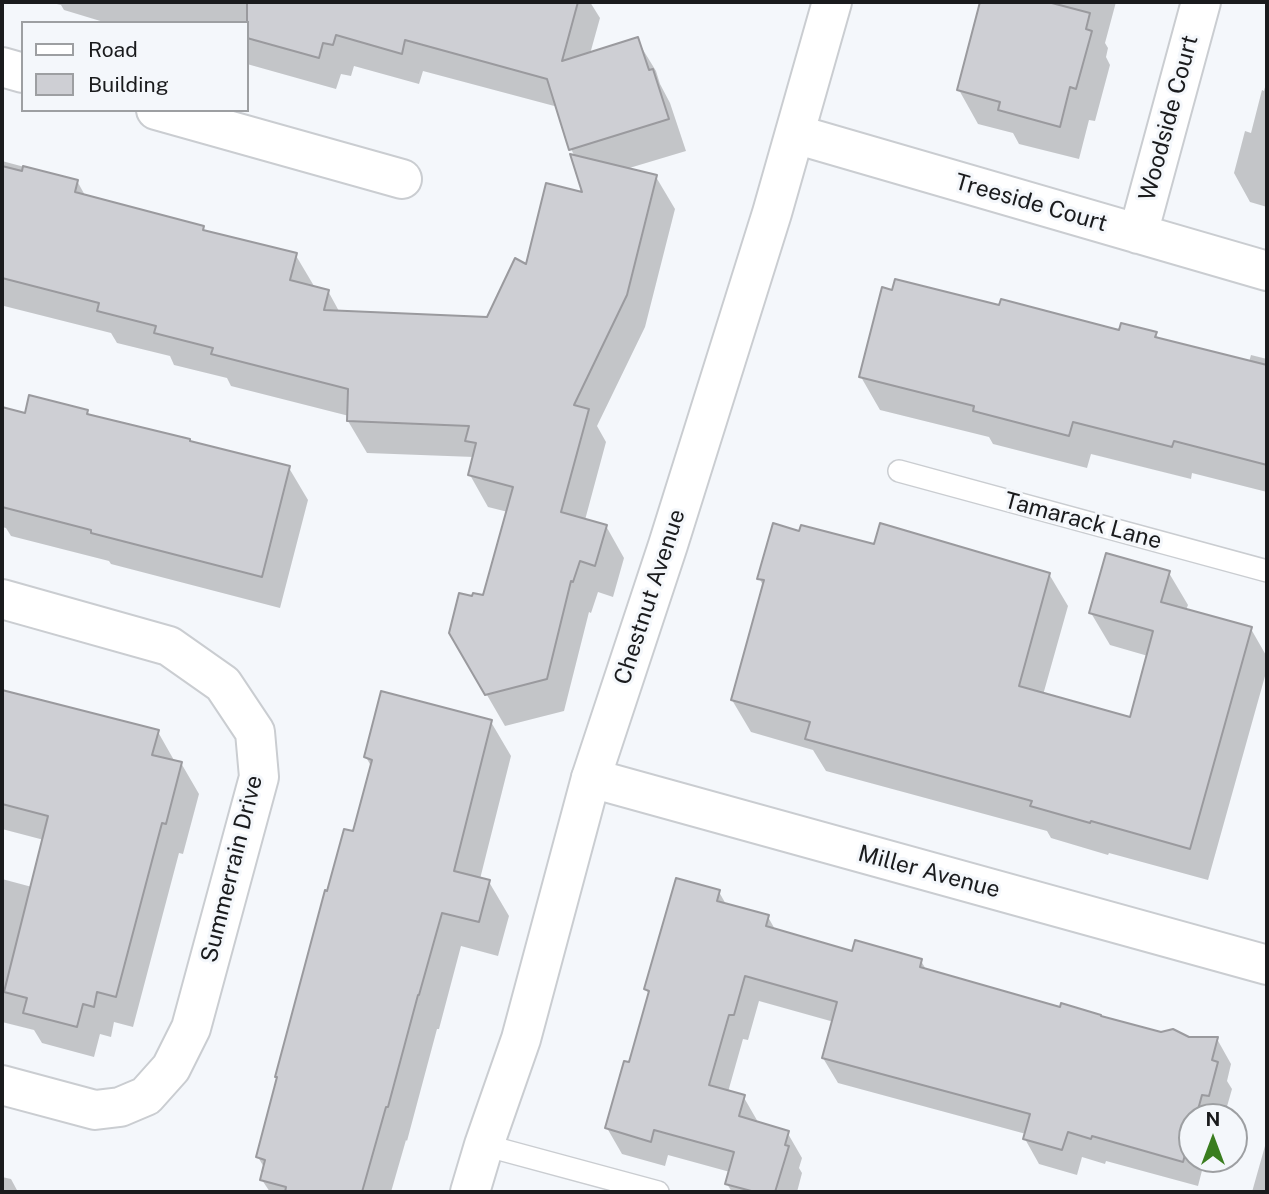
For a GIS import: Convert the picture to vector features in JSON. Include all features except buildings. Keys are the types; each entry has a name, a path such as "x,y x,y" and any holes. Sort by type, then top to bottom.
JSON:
{"street":[{"name":"Chestnut Avenue","path":"470,1192 521,1038 591,778 668,545 772,213 832,2"},
{"name":"Woodside Court","path":"1138,234 1201,2"},
{"path":"2,67 21,72"},
{"path":"163,112 402,179"},
{"name":"Treeside Court","path":"795,134 1267,271"},
{"name":"Summerrain Drive","path":"2,599 169,646 223,684 255,732 259,777 191,1028 171,1068 146,1096 120,1107 95,1110 2,1085"},
{"name":"Miller Avenue","path":"591,778 1267,965"}],"lane":[{"name":"Tamarack Lane","path":"899,471 1267,570"},
{"path":"484,1145 658,1192"}]}
